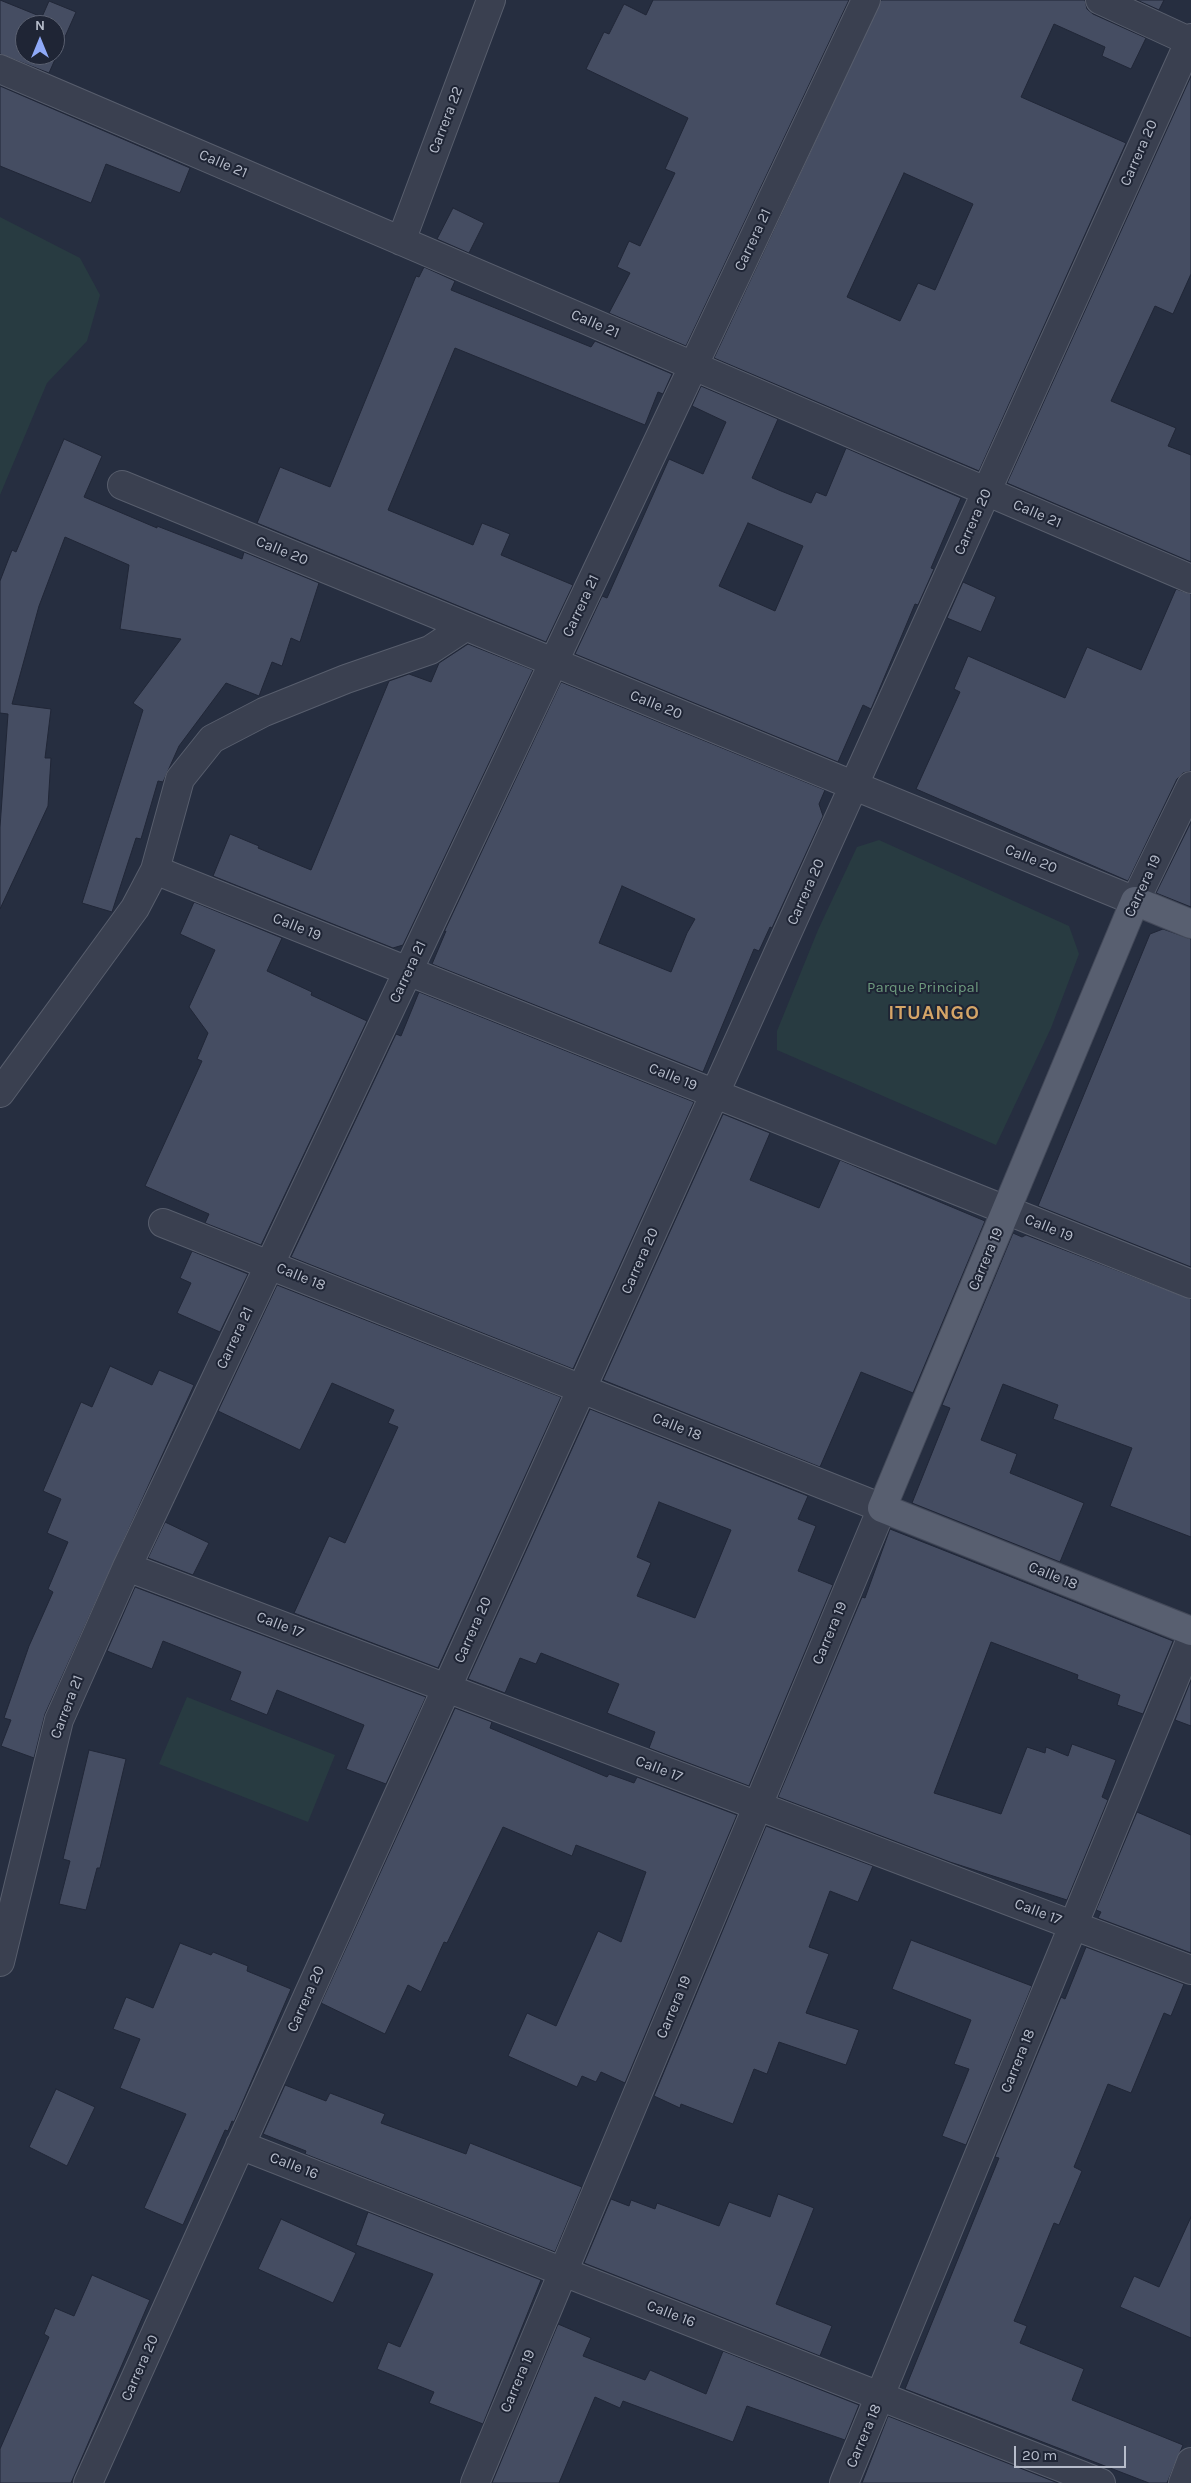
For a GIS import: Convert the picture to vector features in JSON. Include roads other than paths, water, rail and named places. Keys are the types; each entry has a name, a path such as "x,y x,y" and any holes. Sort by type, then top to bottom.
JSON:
{"main road":[{"name":"Calle 20","path":"1135,901 1191,924"},
{"name":"Carrera 19","path":"882,1508 1135,901"},
{"name":"Calle 18","path":"882,1508 1191,1631"}],"street":[{"name":"Carrera 22","path":"401,240 491,0"},
{"name":"Carrera 21","path":"0,1962 59,1720 127,1567 866,0"},
{"path":"1100,0 1190,41"},
{"name":"Carrera 20","path":"88,2483 1190,41"},
{"name":"Calle 21","path":"0,69 1191,579"},
{"name":"Calle 20","path":"122,485 1135,901"},
{"path":"0,1093 134,908 155,870 180,779 212,739 264,712 346,679 430,650 465,627"},
{"name":"Carrera 19","path":"1135,901 1191,786"},
{"name":"Calle 19","path":"155,870 1191,1284"},
{"name":"Calle 18","path":"163,1223 882,1508"},
{"name":"Carrera 19","path":"475,2483 882,1508"},
{"name":"Calle 17","path":"127,1567 1191,1970"},
{"name":"Carrera 18","path":"844,2483 1191,1639"},
{"name":"Calle 16","path":"240,2145 1102,2483"},
{"path":"1183,2483 1191,2462"}],"district":[{"name":"ITUANGO","path":"934,1013"}],"park label":[{"name":"Parque Principal","path":"923,988"}]}
